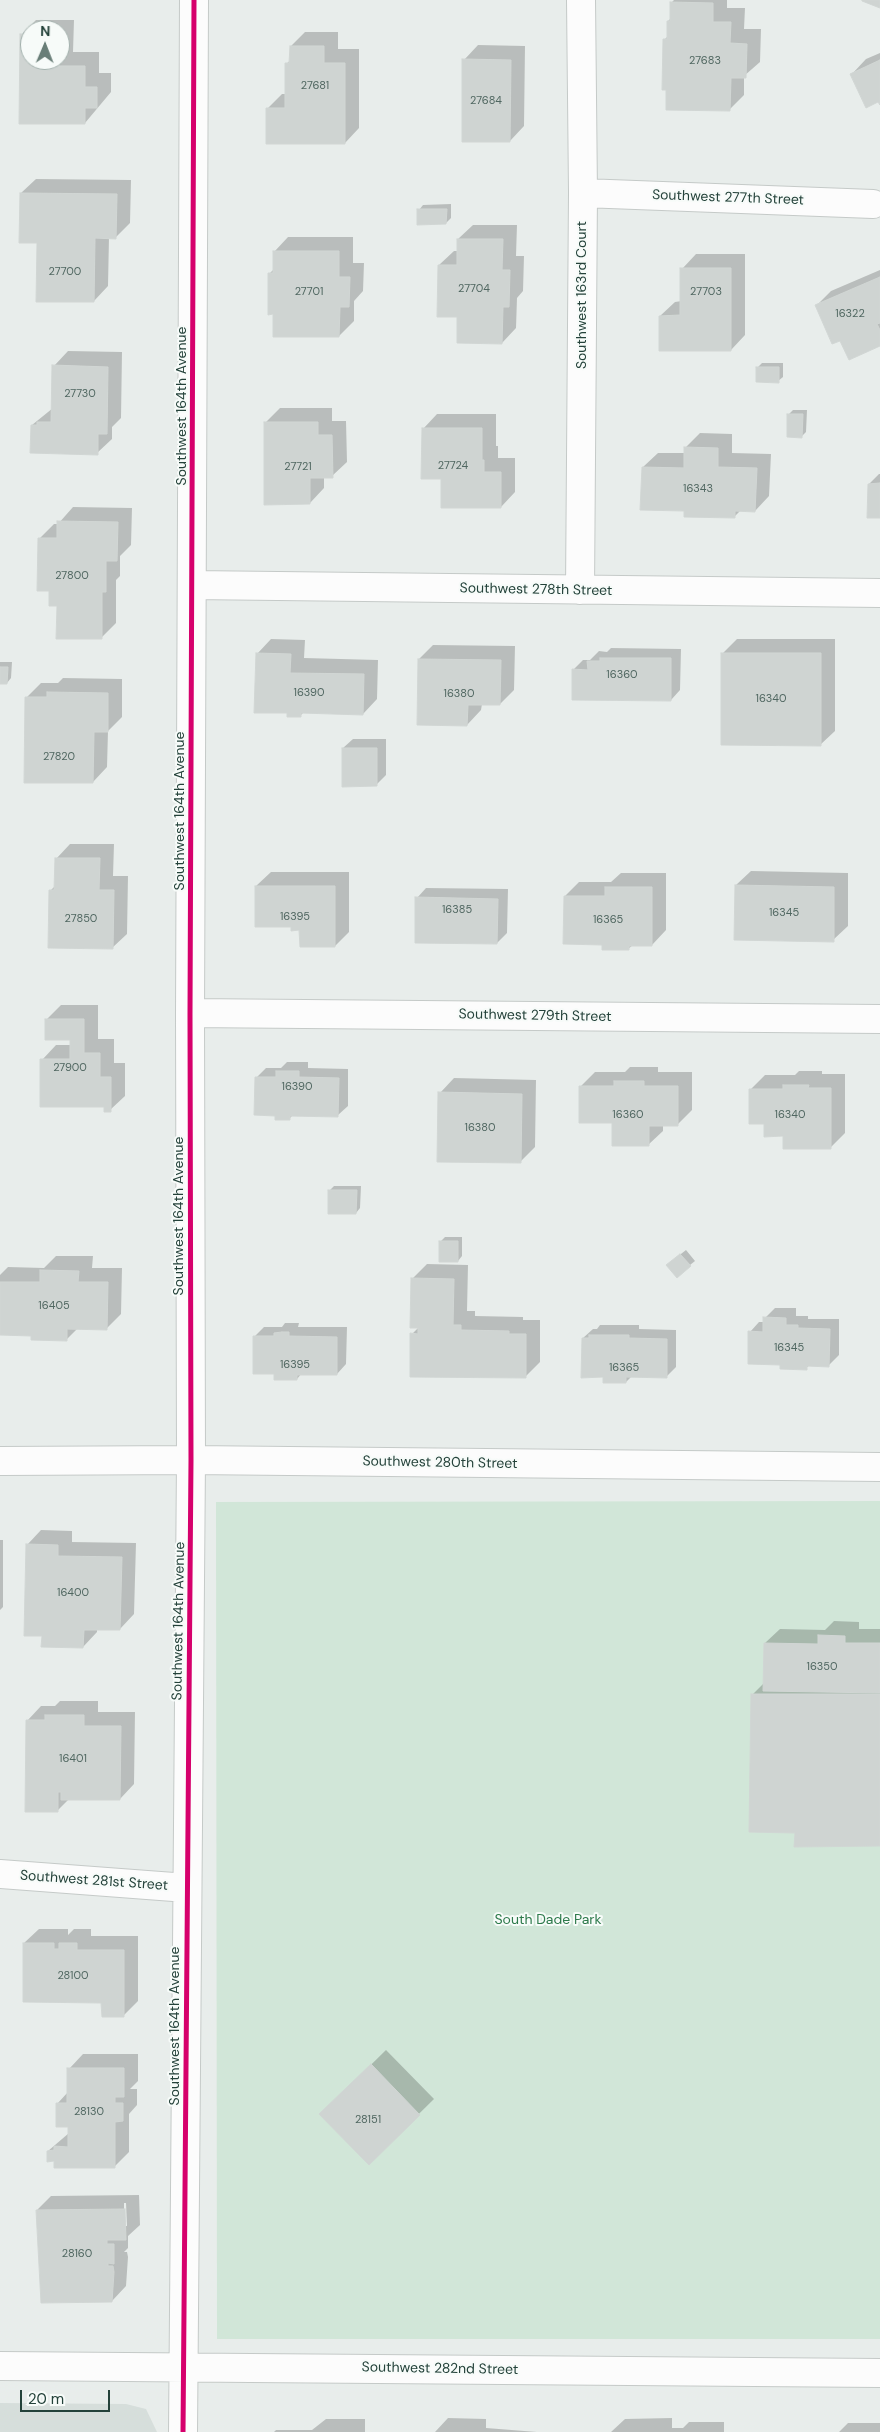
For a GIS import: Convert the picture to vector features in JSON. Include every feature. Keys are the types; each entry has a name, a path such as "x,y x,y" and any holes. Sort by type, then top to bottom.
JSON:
{"street":[{"name":"Southwest 164th Avenue","path":"183,2432 192,1460 190,1013 194,0"},
{"name":"Southwest 163rd Court","path":"580,590 583,193 581,0"},
{"name":"Southwest 277th Street","path":"583,193 873,204"},
{"name":"Southwest 278th Street","path":"192,585 880,593"},
{"name":"Southwest 279th Street","path":"190,1013 880,1019"},
{"name":"Southwest 280th Street","path":"0,1461 192,1460 880,1468"},
{"name":"Southwest 281st Street","path":"0,1874 187,1888"},
{"name":"Southwest 282nd Street","path":"0,2366 880,2373"}],"shaded area":[{"path":"0,2403 126,2404 146,2409 157,2432 0,2432"}],"green space":[{"name":"South Dade Park","path":"880,1501 880,2339 217,2339 216,1502"}],"building":[{"path":"880,0 880,8 862,1"},
{"path":"670,2 713,3 713,22 731,22 730,43 747,44 746,78 731,78 730,111 666,110 666,90 662,90 663,39 667,39 667,21 670,21"},
{"path":"20,34 20,70 70,70 70,66 85,66 85,87 97,87 97,108 85,108 85,124 19,124"},
{"path":"290,46 324,46 324,63 345,63 345,144 266,144 266,108 285,108 285,63 289,63"},
{"path":"462,59 511,60 510,142 462,142"},
{"path":"880,60 880,105 878,102 866,108 850,74"},
{"path":"20,193 117,194 116,239 95,238 94,302 36,302 37,243 19,243"},
{"path":"417,209 447,209 446,224 417,225"},
{"path":"457,239 503,239 502,270 510,270 509,307 503,307 502,344 457,343 457,317 437,317 438,265 457,265"},
{"path":"273,251 339,251 339,277 350,277 349,307 340,307 339,337 273,337 273,314 268,315 268,273 273,273"},
{"path":"680,268 731,268 731,351 659,351 659,316 680,315"},
{"path":"880,277 880,323 877,324 880,330 880,346 849,360 840,341 832,344 815,305"},
{"path":"52,365 108,367 107,434 98,434 98,455 30,453 31,425 37,425 37,422 51,422"},
{"path":"756,367 779,367 779,383 756,382"},
{"path":"787,414 803,414 802,438 787,437"},
{"path":"264,422 318,422 318,435 332,435 333,478 310,478 310,504 264,505"},
{"path":"422,428 482,428 484,472 501,472 501,508 441,508 441,479 421,479"},
{"path":"684,447 718,448 718,467 757,468 755,512 735,511 735,518 684,517 684,511 640,510 642,467 684,468"},
{"path":"880,483 880,518 867,518 868,484"},
{"path":"57,521 118,522 117,561 106,561 106,592 102,592 102,639 56,639 57,606 49,606 49,591 37,591 38,538 57,538"},
{"path":"256,653 291,654 290,673 364,674 363,715 301,713 301,717 287,717 287,713 254,713"},
{"path":"721,653 821,653 821,746 721,745"},
{"path":"600,658 671,658 671,701 572,700 572,669 588,670 587,661 600,661"},
{"path":"418,659 501,660 500,705 468,705 467,726 417,725"},
{"path":"0,667 8,667 7,684 0,684"},
{"path":"47,692 108,693 108,732 94,732 93,783 24,783 25,697 47,697"},
{"path":"342,748 377,748 377,786 342,787"},
{"path":"55,858 100,858 99,890 114,890 113,949 48,948 49,890 54,890"},
{"path":"735,885 834,887 834,942 734,940"},
{"path":"255,886 335,886 335,947 300,947 299,930 291,931 291,927 255,927"},
{"path":"605,887 652,887 652,946 629,946 629,950 602,950 602,945 563,944 564,896 605,896"},
{"path":"415,897 498,899 497,944 415,943"},
{"path":"45,1019 84,1019 84,1053 100,1053 100,1077 111,1077 111,1112 104,1112 104,1107 40,1107 40,1059 70,1059 70,1040 45,1040"},
{"path":"276,1071 299,1071 299,1077 339,1078 338,1117 290,1116 290,1120 275,1120 275,1116 254,1115 255,1077 276,1077"},
{"path":"614,1081 644,1081 644,1086 678,1086 678,1126 649,1126 649,1146 612,1146 612,1123 579,1123 579,1086 614,1086"},
{"path":"783,1085 809,1085 808,1088 831,1088 831,1149 783,1149 783,1136 764,1137 764,1124 749,1124 749,1089 783,1089"},
{"path":"438,1092 522,1094 521,1163 437,1162"},
{"path":"328,1190 357,1190 356,1214 328,1214"},
{"path":"439,1241 458,1241 458,1262 439,1262"},
{"path":"680,1254 691,1266 677,1278 666,1265"},
{"path":"40,1270 79,1271 78,1282 108,1282 107,1330 67,1329 67,1341 31,1340 31,1336 0,1335 0,1282 40,1282"},
{"path":"411,1278 454,1279 453,1325 461,1325 461,1330 509,1331 509,1334 526,1334 526,1378 410,1377 410,1333 418,1334 418,1328 410,1328"},
{"path":"763,1317 786,1318 786,1325 798,1325 798,1328 830,1329 829,1367 807,1366 807,1370 780,1369 780,1365 748,1364 748,1331 763,1332"},
{"path":"289,1332 289,1336 337,1337 337,1375 297,1375 297,1380 274,1380 274,1374 253,1374 253,1336 274,1336 274,1333"},
{"path":"589,1335 629,1335 629,1338 667,1339 667,1378 626,1377 626,1383 603,1383 603,1377 581,1378 582,1338 589,1338"},
{"path":"26,1544 58,1545 58,1556 122,1557 120,1630 84,1630 83,1648 41,1647 42,1636 24,1636"},
{"path":"818,1635 845,1636 845,1643 880,1643 880,1693 763,1691 764,1643 818,1644"},
{"path":"751,1694 880,1694 880,1846 794,1847 795,1833 749,1832"},
{"path":"45,1715 84,1715 84,1726 121,1726 120,1800 61,1800 61,1792 58,1792 58,1812 25,1812 26,1720 45,1720"},
{"path":"23,1943 54,1943 54,1949 59,1949 59,1943 77,1943 77,1950 124,1950 124,2017 102,2017 101,2003 23,2002"},
{"path":"371,2064 420,2115 369,2165 319,2114"},
{"path":"67,2068 124,2068 124,2097 115,2097 115,2103 123,2103 123,2121 115,2122 115,2168 54,2168 54,2161 47,2162 47,2151 54,2150 54,2146 68,2147 68,2127 56,2127 56,2103 67,2103"},
{"path":"125,2209 126,2240 107,2240 107,2244 114,2244 114,2264 108,2263 108,2266 113,2266 114,2272 112,2302 41,2303 36,2210"}],"cycle path":[{"path":"183,2432 191,1460 190,1013 194,0"}]}
